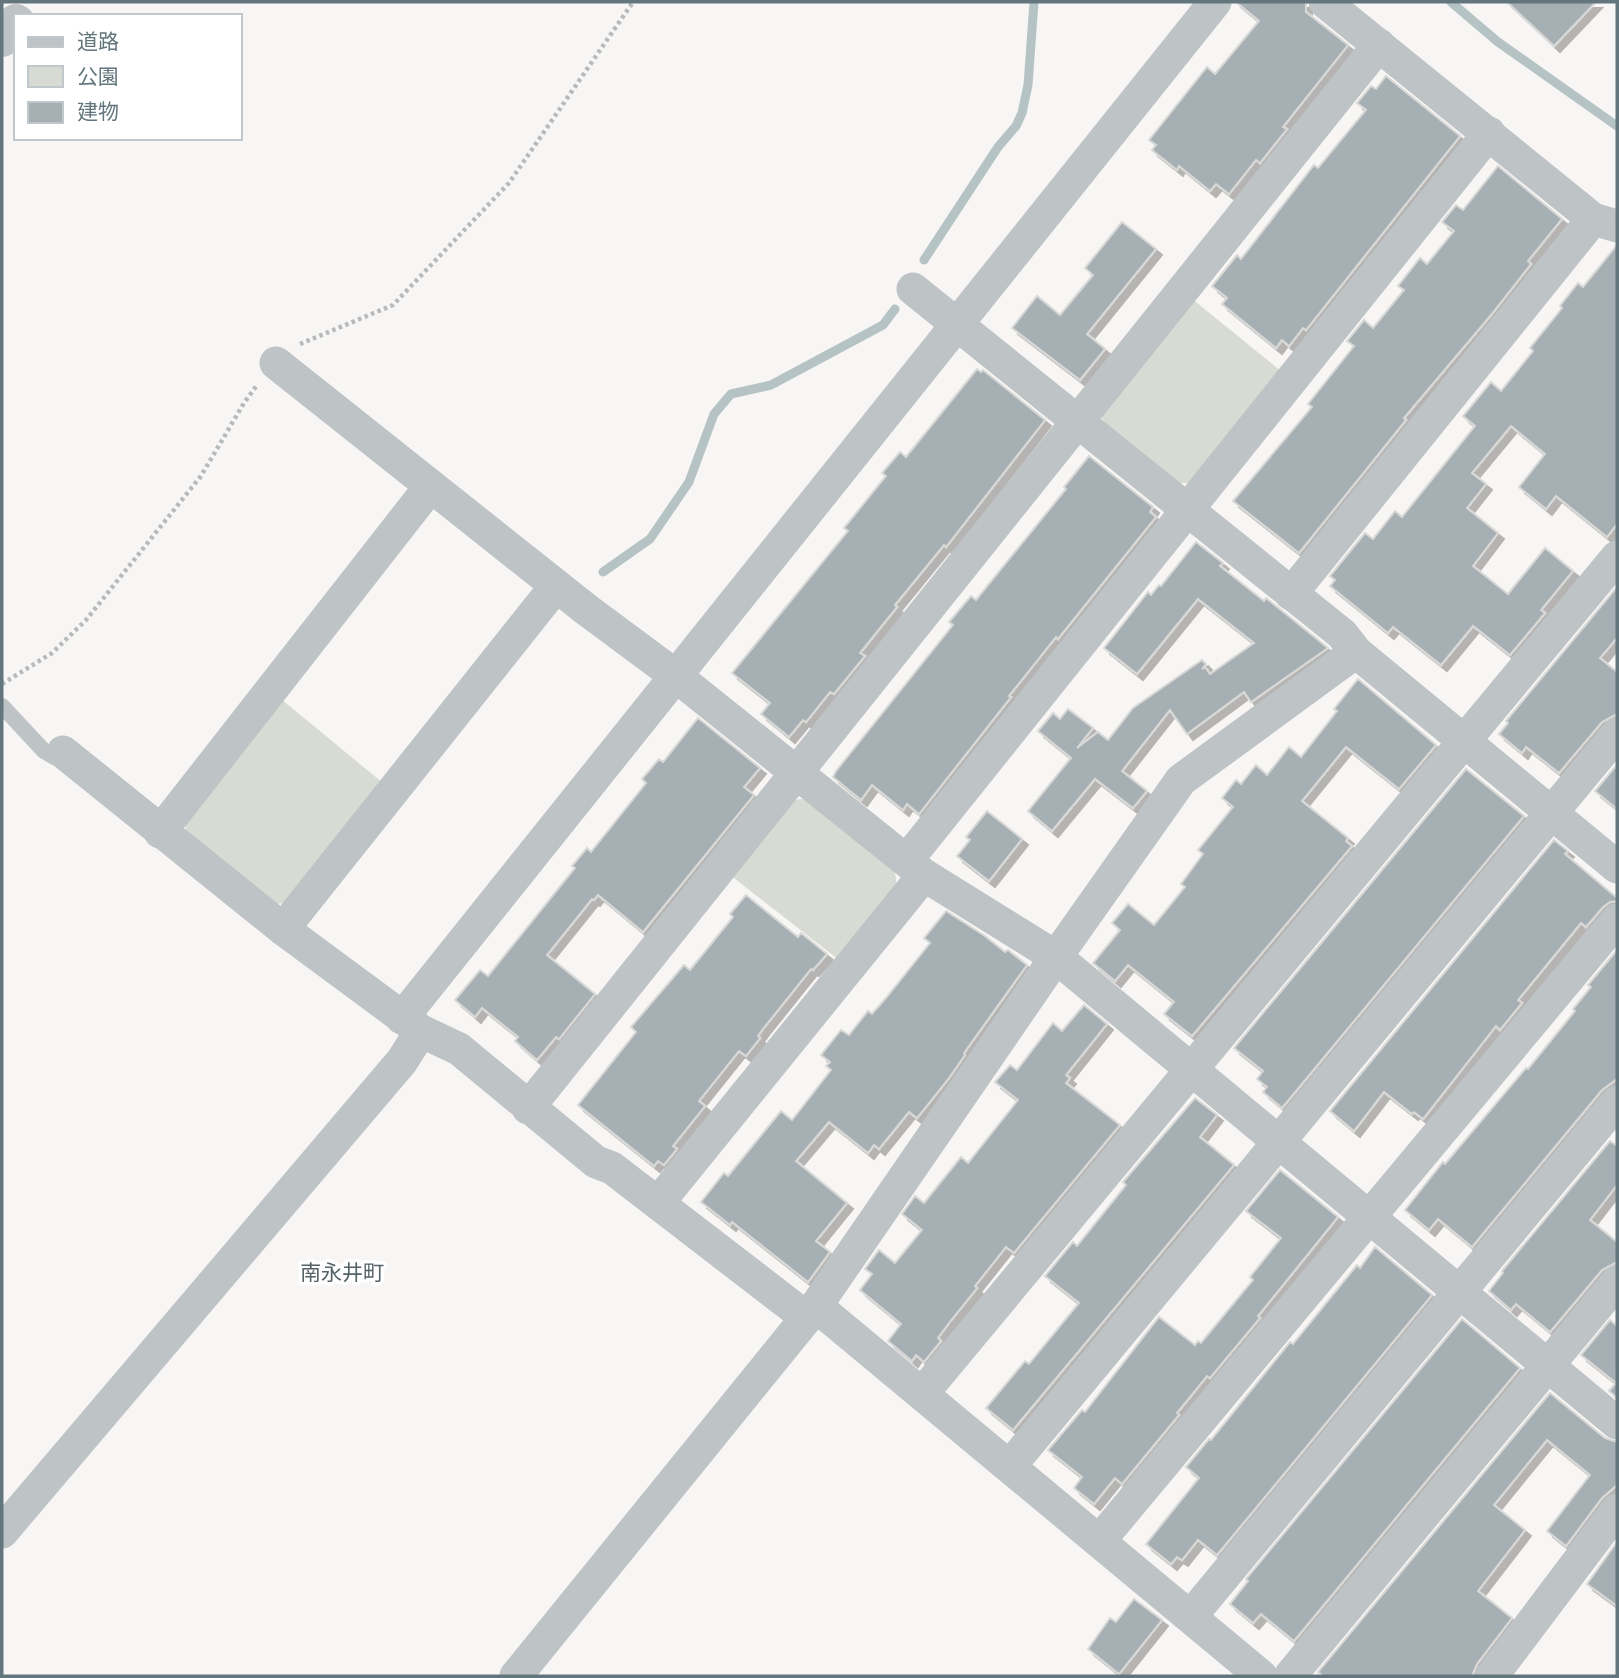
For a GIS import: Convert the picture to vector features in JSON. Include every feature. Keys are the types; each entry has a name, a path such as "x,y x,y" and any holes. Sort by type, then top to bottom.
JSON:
{"street":[{"path":"2,1532 402,1061 411,1024 676,676 1215,2"},
{"path":"1292,594 1605,222 1325,2"},
{"path":"2,38 14,25"},
{"path":"528,1108 1379,45"},
{"path":"658,1203 1187,510 1489,133"},
{"path":"913,289 1342,634 1356,652 1617,867"},
{"path":"276,363 915,867 1056,957 1617,1423"},
{"path":"160,832 430,487"},
{"path":"922,1394 1617,557"},
{"path":"283,929 556,586"},
{"path":"516,1676 812,1312 1181,780 1356,652"},
{"path":"1010,1466 1617,734"},
{"path":"63,752 283,929 411,1024 459,1049 596,1162 612,1168 922,1394 1261,1676"},
{"path":"1100,1540 1617,920"},
{"path":"1191,1616 1617,1102"},
{"path":"1290,1676 1617,1282"},
{"path":"1492,1676 1617,1510"}],"lane":[{"path":"2,706 44,751 54,757 63,752"}],"path":[{"path":"2,685 52,653 86,620 201,476 244,402 283,353 321,334 393,306 509,183 633,2"}],"green space":[{"path":"1191,298 1282,372 1193,483 1175,483 1104,428 1101,411"},
{"path":"281,699 383,783 288,902 272,905 187,837 185,820"},
{"path":"808,798 894,864 897,888 839,960 730,875 789,801"}],"building":[{"path":"1236,2 1306,2 1306,12 1348,45 1283,127 1287,129 1260,163 1256,160 1229,194 1216,184 1210,191 1179,166 1177,170 1152,150 1156,145 1149,140 1207,67 1215,74 1259,21"},
{"path":"1507,2 1596,2 1554,46"},
{"path":"1386,76 1460,136 1306,330 1303,328 1289,346 1282,340 1276,348 1222,304 1227,298 1212,286 1237,255 1241,259 1314,165 1318,168 1366,110 1357,103 1371,86 1376,89"},
{"path":"1498,166 1562,219 1528,261 1531,264 1491,315 1404,418 1406,420 1299,553 1233,501 1312,407 1308,404 1354,346 1347,341 1364,320 1373,328 1404,290 1398,286 1420,258 1427,264 1454,231 1442,222 1456,205 1463,210"},
{"path":"1122,222 1156,249 1087,334 1105,349 1080,380 1012,328 1037,296 1060,315 1093,275 1085,268"},
{"path":"1617,245 1617,524 1607,537 1556,496 1546,509 1519,487 1545,454 1511,426 1472,473 1486,484 1467,508 1498,533 1473,566 1508,594 1545,548 1573,571 1541,610 1545,613 1510,655 1473,626 1441,665 1393,627 1388,633 1330,586 1335,580 1330,576 1365,533 1373,539 1395,511 1402,517 1475,426 1463,416 1491,382 1501,391 1533,351 1530,348 1578,283 1583,287"},
{"path":"977,369 981,372 983,370 1045,420 946,547 944,545 895,605 897,607 860,653 865,656 834,694 830,692 806,722 803,720 789,737 761,714 770,703 732,673 848,531 844,528 886,476 882,473 900,452 906,457"},
{"path":"1089,456 1153,507 1150,512 1156,517 1058,639 1056,637 919,814 907,804 903,810 872,785 861,800 833,777 836,771 953,625 949,622 971,596 976,600 1066,489 1064,487"},
{"path":"1196,542 1223,563 1220,566 1264,601 1266,598 1328,648 1251,702 1244,692 1187,734 1170,710 1122,771 1147,791 1133,808 1095,779 1052,831 1028,811 1071,758 1038,731 1053,713 1060,719 1068,709 1093,728 1077,748 1098,732 1108,740 1133,708 1202,660 1206,664 1202,669 1205,667 1210,674 1254,643 1198,599 1137,674 1104,648 1148,592 1151,595 1161,586"},
{"path":"1617,587 1617,638 1600,658 1617,672 1617,714 1602,722 1559,773 1526,747 1522,753 1499,734 1508,723 1506,721"},
{"path":"1358,679 1436,745 1399,789 1346,747 1302,801 1348,838 1346,841 1352,846 1192,1036 1164,1014 1174,1002 1128,965 1115,981 1093,963 1120,930 1112,923 1128,904 1154,925 1185,887 1181,884 1203,854 1198,850 1233,807 1222,798 1236,780 1241,784 1256,765 1267,775 1289,747 1301,757"},
{"path":"698,718 760,768 744,787 754,795 643,932 598,895 592,899 547,955 595,994 559,1039 556,1037 537,1060 515,1041 518,1037 482,1008 475,1017 455,1000 480,970 488,976 575,868 572,866 587,848 591,852 646,783 642,779 659,759 663,762"},
{"path":"1615,767 1617,769 1617,809 1595,791"},
{"path":"1466,769 1524,816 1282,1108 1263,1092 1267,1087 1257,1079 1263,1071 1234,1048"},
{"path":"987,811 1022,839 989,881 957,856 970,840 966,837"},
{"path":"1554,840 1568,851 1565,854 1617,898 1617,901 1603,907 1586,927 1581,923 1518,1000 1522,1003 1500,1030 1496,1026 1423,1119 1414,1112 1412,1114 1384,1092 1354,1131 1330,1111"},
{"path":"746,895 798,937 801,933 827,954 811,969 763,1029 758,1036 760,1038 746,1056 739,1051 699,1101 705,1106 673,1146 677,1149 664,1165 658,1161 654,1166 578,1105 636,1032 631,1027 684,965 690,970 733,917 730,914"},
{"path":"946,911 1027,965 949,1078 917,1118 909,1112 879,1149 874,1145 868,1153 829,1122 796,1161 847,1203 816,1241 830,1252 808,1282 732,1222 730,1225 701,1202 724,1173 728,1176 781,1111 792,1120 831,1070 826,1066 830,1062 821,1055 841,1030 849,1035 868,1011 872,1014 886,998 930,943 924,938"},
{"path":"1617,950 1617,1079 1602,1090 1472,1247 1438,1219 1429,1230 1405,1210 1443,1162 1445,1164 1526,1068 1528,1069 1575,1011 1573,1009 1591,987 1588,985"},
{"path":"1084,1005 1107,1024 1066,1075 1070,1078 1066,1083 1120,1125 1014,1253 1006,1247 975,1286 977,1288 938,1338 941,1341 924,1362 916,1355 912,1361 888,1341 901,1324 860,1290 872,1274 865,1269 879,1250 895,1263 922,1230 902,1214 915,1196 924,1203 961,1157 968,1163 1018,1100 995,1082 1010,1065 1017,1070 1053,1023 1062,1031"},
{"path":"1195,1098 1217,1115 1200,1137 1234,1165 1013,1430 986,1408 1025,1361 1029,1364 1079,1303 1045,1276 1073,1242 1077,1246 1126,1185 1123,1182"},
{"path":"1610,1141 1617,1146 1617,1185 1590,1220 1617,1242 1617,1262 1602,1270 1550,1332 1516,1304 1511,1310 1489,1291 1502,1271"},
{"path":"1280,1170 1338,1217 1258,1316 1260,1318 1210,1378 1207,1376 1177,1413 1179,1415 1122,1484 1115,1478 1094,1504 1074,1488 1082,1477 1048,1450 1082,1410 1085,1412 1159,1317 1195,1345 1198,1341 1201,1343 1253,1280 1250,1277 1281,1238 1246,1211"},
{"path":"1375,1247 1432,1295 1217,1555 1198,1540 1182,1560 1177,1557 1171,1564 1146,1544 1199,1478 1186,1467 1290,1342 1293,1344 1357,1265 1360,1268"},
{"path":"1462,1319 1520,1368 1294,1641 1261,1614 1253,1623 1230,1604 1248,1581 1246,1579"},
{"path":"1610,1320 1617,1326 1617,1398 1609,1391 1616,1383 1581,1355"},
{"path":"1550,1393 1605,1438 1617,1442 1617,1485 1602,1498 1566,1546 1547,1531 1590,1475 1547,1440 1494,1505 1525,1530 1478,1591 1512,1618 1477,1664 1472,1676 1323,1676 1318,1672"},
{"path":"1617,1542 1617,1606 1587,1584"},
{"path":"1134,1599 1162,1620 1119,1674 1088,1649 1110,1618 1116,1622"}],"waterway":[{"path":"924,260 998,147 1016,126 1022,113 1028,85 1034,2"},
{"path":"1451,2 1498,42 1617,126"},
{"path":"603,572 650,539 689,482 714,414 731,394 771,385 883,325 895,309"}],"district":[{"name":"南永井町","path":"342,1273"}]}
